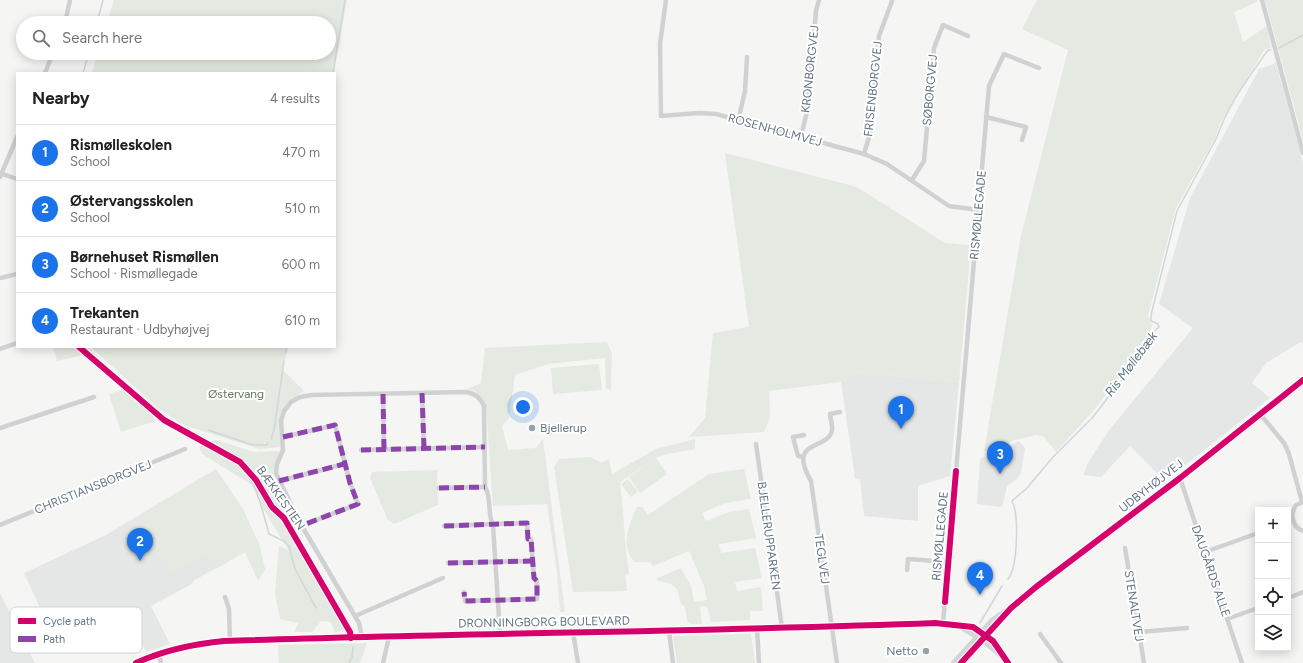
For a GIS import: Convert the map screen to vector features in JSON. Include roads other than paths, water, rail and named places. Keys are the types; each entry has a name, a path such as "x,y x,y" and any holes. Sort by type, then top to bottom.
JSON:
{"street":[{"path":"67,16 70,0"},
{"name":"ROSENHOLMVEJ","path":"666,0 663,11 659,68 660,116 699,113 716,114 864,154 887,164 949,206 978,210"},
{"name":"KRONBORGVEJ","path":"801,137 807,111 816,11 819,0"},
{"path":"1262,0 1303,153"},
{"name":"FRISENBORGVEJ","path":"864,154 871,130 879,36 892,1"},
{"name":"SØBORGVEJ","path":"912,180 924,161 934,48 943,25 968,36"},
{"name":"RISMØLLEGADE","path":"943,623 989,86 1004,54 1039,68"},
{"path":"738,121 744,91 747,58"},
{"path":"45,72 50,60"},
{"path":"986,117 1026,127 1022,140"},
{"path":"16,139 0,174 16,179"},
{"path":"0,278 16,274"},
{"path":"0,349 16,343"},
{"name":"UDBYHØJVEJ","path":"961,663 998,616 1011,608 1036,587 1180,478 1303,380"},
{"path":"362,638 359,623 303,525 299,521 276,473 276,464 283,450 281,420 284,411 291,402 300,397 312,395 467,392 480,398 484,406 485,487 489,493 490,520 493,525 500,634"},
{"path":"422,393 424,448"},
{"path":"383,394 384,450"},
{"path":"0,428 94,397"},
{"path":"803,457 807,450 829,436 832,430 830,414 840,412"},
{"path":"1260,414 1284,443 1289,454 1302,502 1293,509 1291,518"},
{"path":"283,437 335,425 344,464 358,504 303,525"},
{"name":"TEGLVEJ","path":"804,435 793,437 796,452 798,456 803,457 802,464 811,480 837,663"},
{"name":"BJELLERUPPARKEN","path":"756,444 782,628"},
{"path":"361,450 485,447"},
{"name":"CHRISTIANSBORGVEJ","path":"0,525 185,449"},
{"path":"279,481 344,464"},
{"name":"DAUGÅRDS ALLE","path":"1180,478 1242,663"},
{"path":"439,488 485,487"},
{"path":"444,526 527,523 528,539 531,539 534,578 537,581 537,599 464,601 464,592"},
{"path":"1291,523 1299,530 1303,531"},
{"path":"1205,552 1255,534"},
{"name":"STENALTVEJ","path":"1125,548 1144,663"},
{"path":"907,570 908,558 949,562"},
{"path":"448,563 533,561"},
{"path":"355,616 443,578"},
{"path":"1291,597 1303,592"},
{"path":"226,597 229,609 230,641"},
{"path":"1227,619 1255,609"},
{"name":"DRONNINGBORG BOULEVARD","path":"136,663 159,654 206,643 230,641 757,629 943,623 956,624 983,636 1008,662"},
{"path":"1139,632 1187,628"},
{"path":"757,629 759,663"},
{"path":"669,631 673,663"},
{"path":"574,632 578,663"},
{"path":"1040,634 1061,663"},
{"name":"UDBYHØJVEJ","path":"954,663 983,636"},
{"path":"383,663 389,637"},
{"path":"159,654 161,663"}],"waterway":[{"path":"99,16 103,0"},
{"path":"336,55 345,0"},
{"name":"Ris Møllebæk","path":"1279,48 1303,35"},
{"name":"Ris Møllebæk","path":"1008,579 1014,564 1016,552 1016,517 1012,501 1027,488 1053,457 1093,417 1129,370 1151,334 1159,327 1158,324 1151,321 1151,315 1177,211 1217,137 1221,125 1233,103 1246,81 1268,50 1271,50"},
{"path":"83,72 87,60"},
{"path":"333,72 335,60"},
{"path":"84,348 159,411 158,420 229,458 245,471 257,493 269,534 284,541 289,546 295,569 316,608"},
{"path":"286,353 287,348"},
{"path":"271,439 274,430 284,361"},
{"path":"208,430 253,445 267,445 268,443"},
{"name":"Ris Møllebæk","path":"980,623 1002,586"},
{"path":"349,663 352,657 353,647"}],"place":[{"name":"Bjellerup","path":"532,428"},
{"name":"Rismølleskolen","path":"901,429"},
{"name":"Børnehuset Rismøllen","path":"1000,474"},
{"name":"Østervangsskolen","path":"140,561"},
{"name":"Trekanten","path":"980,595"},
{"name":"Netto","path":"926,651"}],"park label":[{"name":"Østervang","path":"236,394"}]}
